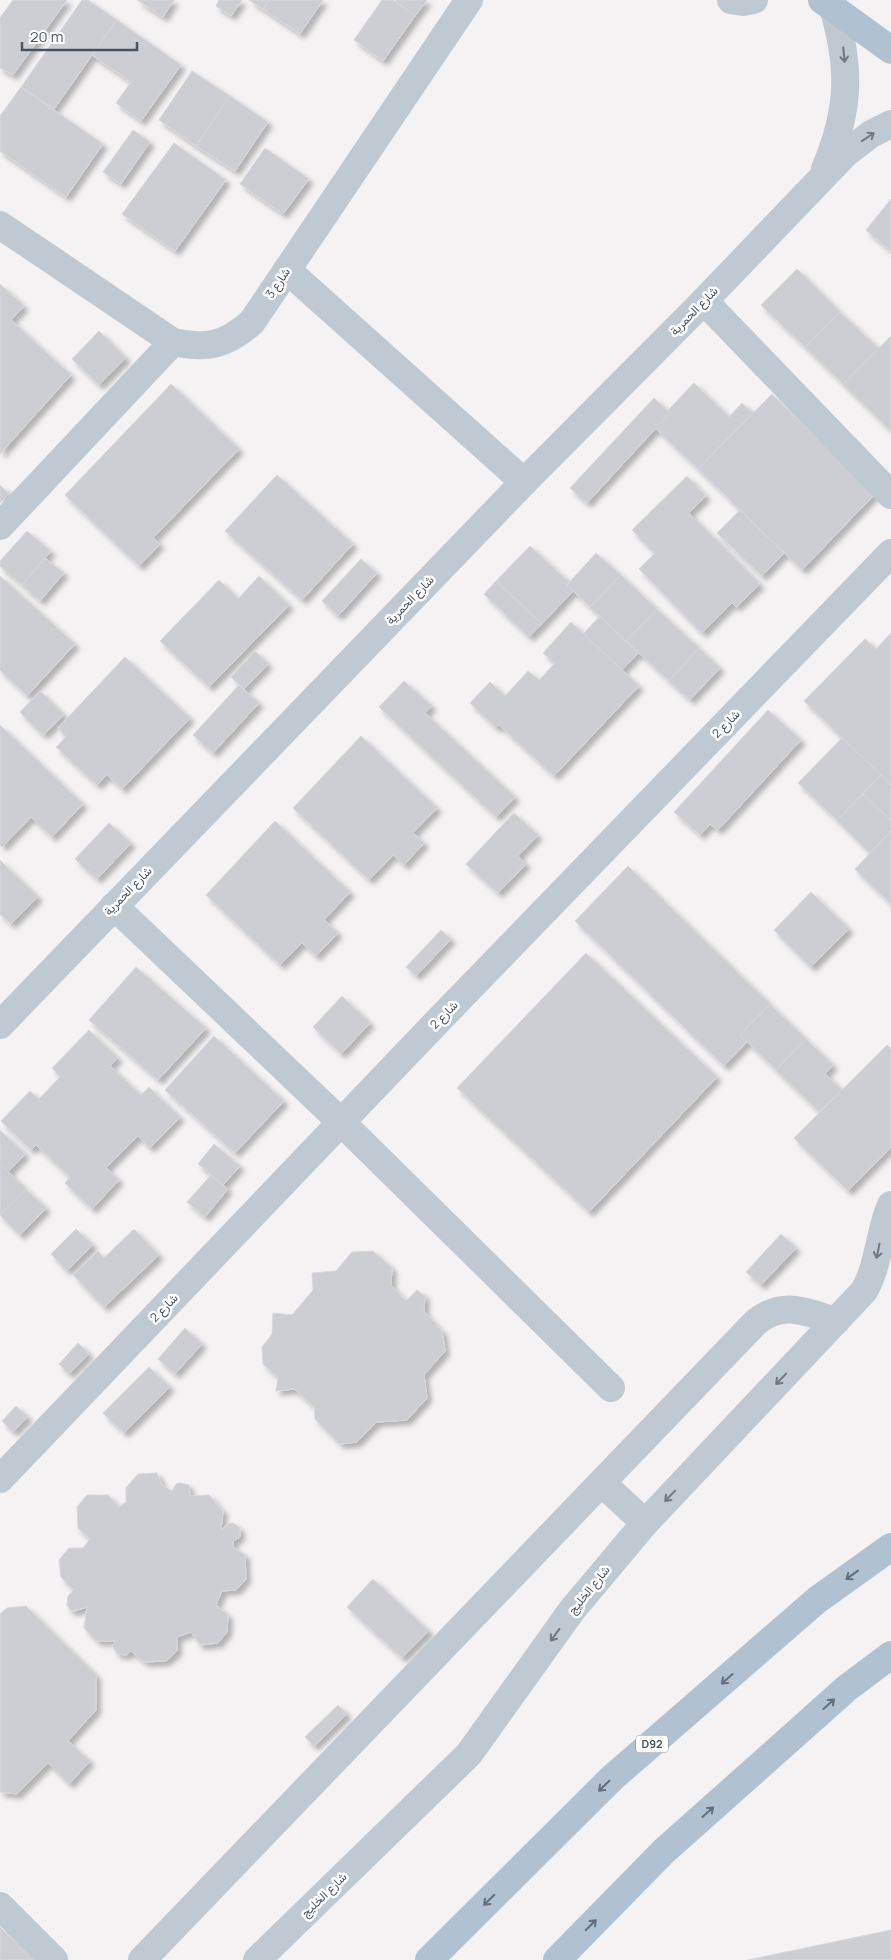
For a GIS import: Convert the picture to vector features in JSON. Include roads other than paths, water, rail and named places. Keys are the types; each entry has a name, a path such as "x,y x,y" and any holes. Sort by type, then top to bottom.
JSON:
{"main road":[{"path":"827,4 891,50"},
{"name":"D92","path":"429,1960 612,1778 818,1600 891,1547"},
{"path":"557,1960 664,1851 847,1688 891,1655"}],"street":[{"name":"شارع 3","path":"0,225 172,342 192,346 211,345 226,341 240,333 252,322 469,0"},
{"path":"731,0 744,2 754,0"},
{"name":"شارع الحمرية","path":"822,177 835,144 844,111 846,76 844,50 827,4"},
{"name":"شارع الحمرية","path":"0,1025 524,482 704,301 822,177 845,154 871,134 891,124"},
{"path":"287,270 524,482"},
{"path":"704,301 891,495"},
{"path":"0,526 172,342"},
{"name":"شارع 2","path":"0,1479 341,1122 891,553"},
{"path":"114,906 341,1122 611,1388"},
{"name":"شارع الخليج","path":"258,1960 469,1754 572,1610 644,1523 864,1291 869,1282 891,1205"},
{"path":"142,1960 756,1322 767,1314 779,1309 790,1308 836,1322"},
{"path":"602,1483 644,1523"},
{"path":"0,1906 54,1960"}]}
